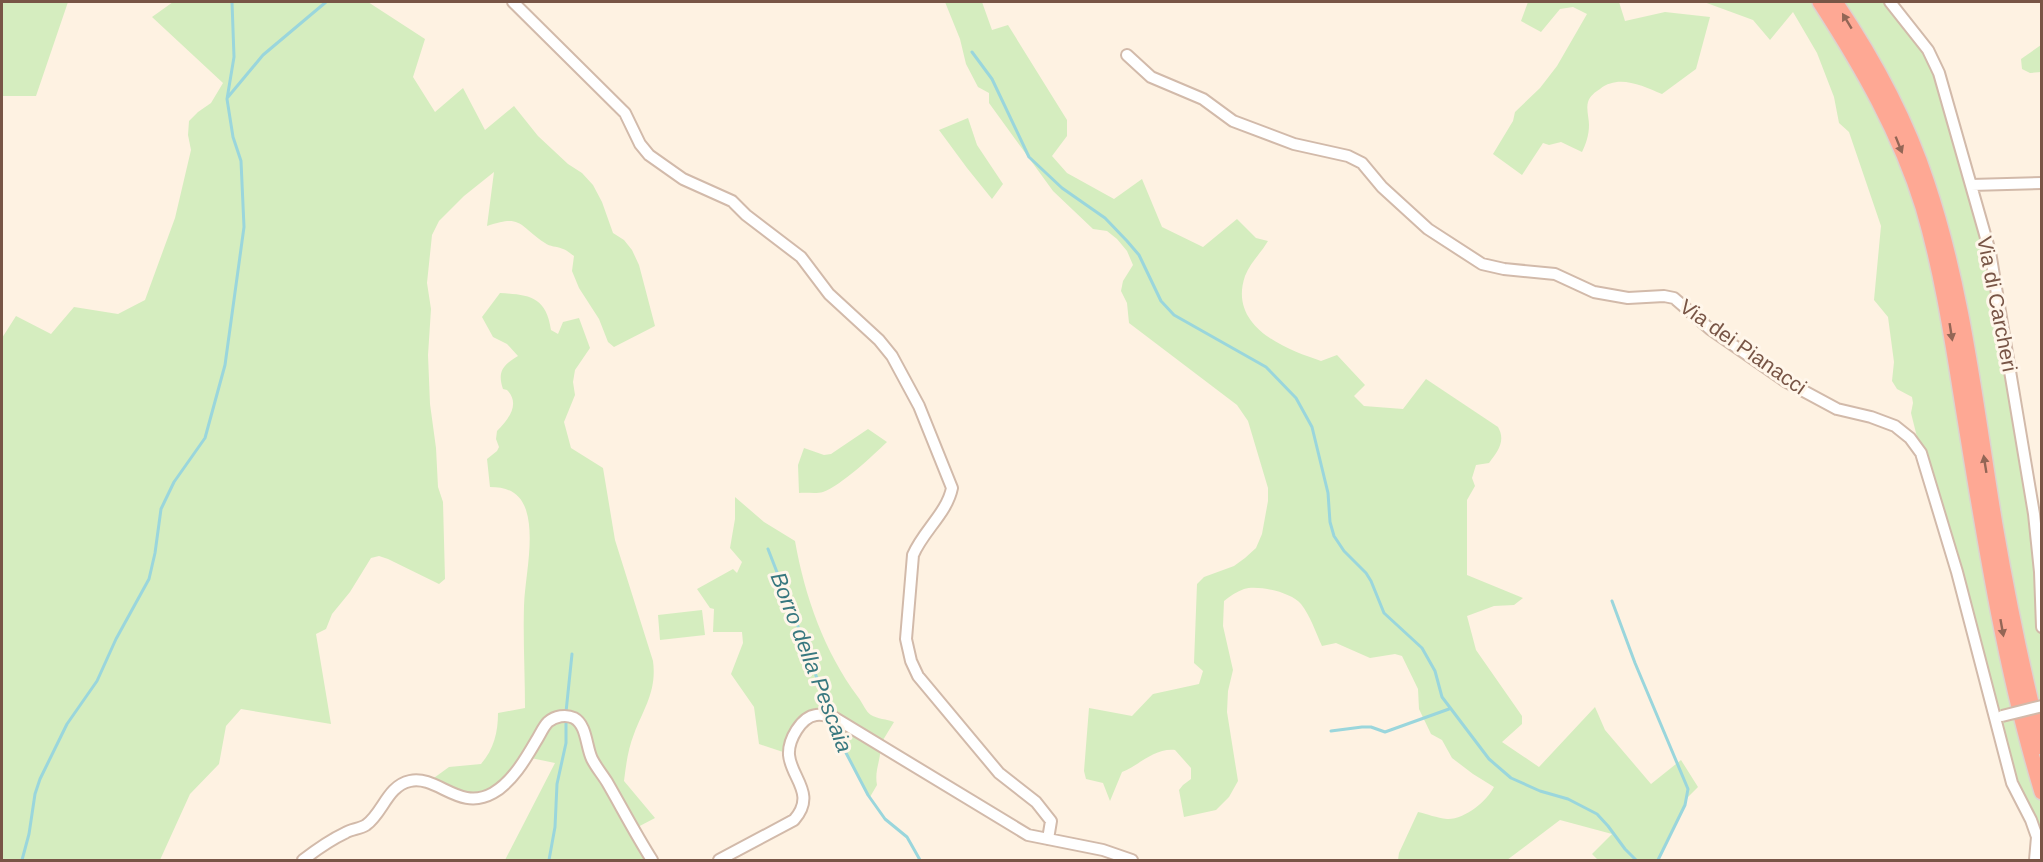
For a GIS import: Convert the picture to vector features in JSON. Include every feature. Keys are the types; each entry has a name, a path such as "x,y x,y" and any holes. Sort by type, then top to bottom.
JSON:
{"highway":[{"path":"1821,2 1864,72 1888,117 1910,173 1931,237 1947,309 2005,643 2042,792"},
{"path":"1835,2 1875,67 1907,132 1942,232 1959,309 2007,587 2042,747"}],"street":[{"path":"513,2 625,113 640,144 649,155 683,179 732,201 746,215 801,257 829,294 879,340 892,356 919,406 952,488 950,498 919,542 913,555 906,639 911,661 918,676 999,773 1042,808 1051,821 1048,840"},
{"name":"Via di Carcheri","path":"1890,2 1928,50 1939,73 1990,252 2034,514 2040,572 2042,627"},
{"name":"Via dei Pianacci","path":"1127,55 1151,77 1203,99 1233,121 1294,144 1348,156 1362,163 1382,187 1428,229 1482,264 1504,269 1555,274 1594,291 1628,298 1664,296 1674,298 1710,329 1785,381 1837,409 1871,417 1894,426 1910,438 1921,453 1957,572 1998,717 2012,783 2037,837 2035,861"},
{"path":"1971,185 2042,183"},
{"path":"1998,717 2042,706"},
{"path":"719,861 794,820 801,812 803,790 789,754 794,733 806,720 816,715 835,718 1028,835 1102,850 1132,861"},
{"path":"303,861 320,847 347,831 365,826 375,816 387,797 400,786 411,781 427,783 457,796 471,799 494,793 508,781 523,762 548,722 562,716 575,719 584,730 593,761 604,776 652,861"}],"green space":[{"path":"2,2 68,2 36,96 2,96"},
{"path":"173,2 368,2 425,39 413,77 435,112 463,88 485,130 514,106 538,136 593,185 613,233 624,240 639,265 655,326 614,347 608,342 599,319 579,288 572,271 574,256 547,244 514,221 487,226 494,172 464,196 439,221 432,235 427,283 431,309 428,355 430,404 438,487 443,502 445,579 439,584 388,559 379,556 371,558 350,592 332,614 326,629 316,634 331,724 241,709 226,726 219,764 190,794 160,860 2,860 2,338 16,316 51,334 74,307 118,314 145,300 175,218 191,150 188,135 189,121 211,103 223,83 152,17"},
{"path":"945,2 982,2 992,30 1008,25 1067,120 1067,136 1052,156 1067,173 1114,199 1142,179 1162,227 1203,247 1237,219 1256,238 1268,241 1247,271 1242,294 1244,309 1263,333 1291,350 1321,361 1337,355 1365,385 1354,396 1364,406 1403,409 1426,379 1498,427 1501,437 1500,446 1489,463 1476,465 1472,478 1475,486 1467,500 1467,575 1523,598 1514,605 1494,606 1467,616 1476,650 1522,716 1522,724 1502,742 1539,767 1595,707 1605,730 1651,784 1681,760 1698,787 1688,797 1658,860 1598,860 1592,854 1612,834 1560,820 1507,860 1398,860 1418,812 1447,819 1461,816 1481,804 1494,787 1452,758 1442,740 1431,734 1419,709 1418,689 1402,656 1395,654 1370,658 1336,643 1322,646 1301,604 1290,596 1266,589 1244,589 1224,601 1223,626 1233,670 1228,691 1227,712 1238,781 1229,797 1216,810 1184,817 1179,790 1191,779 1191,768 1175,750 1154,754 1122,772 1110,801 1103,783 1086,779 1084,771 1089,708 1132,716 1153,694 1199,684 1203,671 1194,663 1197,584 1204,577 1234,566 1256,548 1262,534 1268,488 1248,421 1237,405 1129,323 1127,303 1121,291 1123,281 1133,265 1127,251 1107,231 1093,229 1053,191 989,103 989,93 978,87 966,64 960,39"},
{"path":"1528,2 1619,2 1625,21 1665,12 1710,17 1696,69 1662,94 1639,85 1623,82 1615,82 1600,89 1588,102 1588,132 1582,152 1561,142 1549,145 1543,143 1522,175 1493,154 1513,121 1515,112 1540,88 1557,66 1587,14 1573,7 1560,9 1541,32 1521,21"},
{"path":"1704,2 1820,2 1852,51 1922,205 2041,792 2041,860 2035,860 2037,837 2012,783 1921,453 1911,413 1912,397 1897,389 1892,381 1894,362 1888,317 1874,300 1881,226 1849,132 1839,123 1834,97 1817,53 1793,12 1770,40 1753,20"},
{"path":"1835,2 1890,2 1928,50 1990,252 2034,514 2042,619 2041,747 1957,298"},
{"path":"2041,45 2041,72 2030,73 2022,69 2021,59"},
{"path":"968,118 977,145 1003,184 992,199 939,130"},
{"path":"500,293 528,297 540,304 549,319 551,330 558,334 563,322 579,318 590,348 575,370 573,382 575,395 564,422 571,448 603,468 615,540 653,661 654,672 649,699 630,745 624,781 655,818 634,829 652,860 505,860 555,763 526,757 481,798 427,783 449,767 481,764 494,740 498,713 525,708 524,619 530,545 529,521 523,504 516,495 502,488 490,487 487,459 499,447 496,439 497,431 509,417 513,406 511,395 503,389 501,373 508,363 518,356 507,344 493,337 482,317"},
{"path":"868,429 887,442 856,470 831,488 820,493 799,493 798,465 804,448 824,455 831,454"},
{"path":"735,497 764,522 795,541 810,603 835,661 869,714 894,722 880,745 876,774 877,785 870,797 832,726 830,717 805,720 789,754 759,744 754,707 731,674 743,643 742,632 713,632 714,609 710,608 697,589 733,569 737,573 742,562 730,548 735,519"},
{"path":"702,610 705,635 660,640 658,615"}],"waterway":[{"path":"22,860 40,779 67,724 97,681 116,639 149,579 161,509 174,482 205,438 225,365 244,227 241,161 233,137 227,99 234,57 232,2"},
{"path":"228,97 263,55 326,2"},
{"path":"972,52 992,79 1029,157 1062,188 1105,218 1127,241 1139,255 1161,301 1174,315 1266,367 1296,398 1312,427 1328,493 1330,522 1334,536 1344,551 1366,573 1384,613 1422,648 1435,671 1442,697 1489,759 1511,778 1540,791 1568,799 1597,814 1636,860"},
{"name":"Borro della Pescaia","path":"768,549 829,713"},
{"path":"1612,601 1635,663 1688,789 1685,805 1658,860"},
{"path":"566,712 572,654"},
{"path":"1331,731 1371,727 1385,732 1449,709"},
{"path":"549,860 555,827 557,784 566,743 566,719"},
{"name":"Borro della Pescaia","path":"831,720 868,795 885,819 907,837 920,860"}]}
